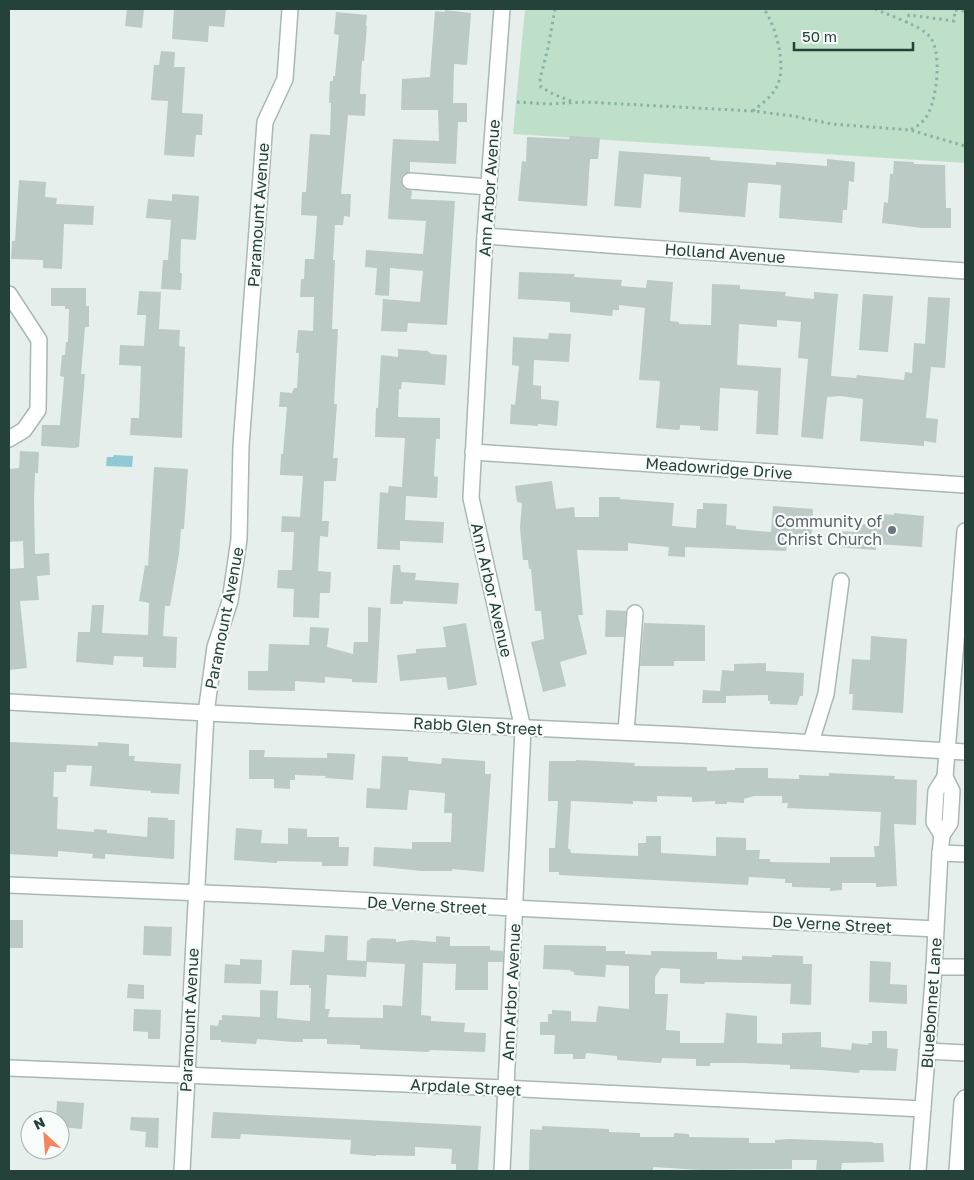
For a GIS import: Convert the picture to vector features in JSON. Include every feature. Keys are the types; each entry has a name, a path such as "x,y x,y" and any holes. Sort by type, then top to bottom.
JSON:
{"street":[{"name":"Paramount Avenue","path":"182,1171 206,713 215,647 230,601 239,539 241,446 265,122 285,79 290,9"},
{"name":"Ann Arbor Avenue","path":"502,9 489,187 471,498 523,729 502,1171"},
{"path":"410,181 489,187"},
{"name":"Holland Avenue","path":"486,236 965,271"},
{"path":"9,294 39,340 38,410 24,430 9,439"},
{"name":"Meadowridge Drive","path":"473,452 965,485"},
{"name":"Bluebonnet Lane","path":"918,1171 942,835 934,822 936,791 946,778 964,575 965,531"},
{"path":"810,742 826,694 842,582"},
{"path":"626,732 635,613"},
{"name":"Rabb Glen Street","path":"9,702 523,729 626,732 965,752"},
{"path":"940,852 965,854"},
{"name":"De Verne Street","path":"9,885 936,929"},
{"path":"934,967 965,967"},
{"path":"927,1052 965,1053"},
{"name":"Arpdale Street","path":"9,1068 505,1088 923,1110"},
{"path":"957,1171 962,1102 965,1098"}],"path":[{"path":"555,9 540,79 541,86 553,94 574,102"},
{"path":"753,111 778,86 781,74 777,33 764,9"},
{"path":"875,9 919,29 930,37 936,50 938,66 929,112 921,124 910,130"},
{"path":"906,23 909,16 954,21 955,10 965,11"},
{"path":"517,102 548,104 574,102 753,111 793,116 832,124 910,130 965,146"}],"green space":[{"path":"525,9 965,9 965,163 513,134"}],"water":[{"path":"114,455 133,456 132,467 106,466 107,457 113,457"}],"building":[{"path":"127,9 144,9 142,28 125,26"},
{"path":"174,9 226,9 224,27 209,26 208,42 172,39"},
{"path":"445,10 471,13 467,65 454,64 453,103 467,103 467,122 458,122 456,164 410,162 410,172 403,175 401,181 404,188 412,191 411,199 455,201 447,325 408,323 407,332 381,331 383,299 420,302 423,271 390,268 389,296 375,295 377,268 365,267 366,250 423,254 426,221 388,219 393,139 439,141 438,110 401,110 402,79 430,77 435,11 445,12"},
{"path":"336,12 367,15 360,94 366,94 365,116 348,115 341,194 351,194 350,217 344,216 343,225 335,225 332,329 338,329 334,404 337,404 333,458 338,458 336,481 324,481 322,521 329,521 328,537 320,536 318,571 331,572 330,593 320,593 319,618 293,617 294,589 277,588 278,570 292,570 294,532 281,532 282,516 300,517 303,476 280,475 287,407 279,407 280,392 292,393 294,388 297,388 299,353 296,353 298,330 313,331 314,297 300,297 301,279 304,279 305,259 314,259 317,216 301,215 302,192 306,192 310,134 330,135 330,81 333,81 333,76 335,76 339,35 334,34"},
{"path":"161,51 175,52 174,67 185,67 182,113 203,114 202,135 196,135 194,157 164,155 168,101 151,100 154,65 159,65"},
{"path":"570,136 600,138 598,159 590,159 587,206 518,201 522,161 526,162 527,137 569,139"},
{"path":"619,151 710,157 710,160 776,165 776,162 827,166 827,159 855,162 854,182 849,181 847,210 843,210 842,223 779,218 781,185 755,183 748,183 745,217 679,212 681,177 644,174 641,208 614,206"},
{"path":"894,161 945,165 946,208 951,208 951,228 922,228 882,223 884,202 888,203 890,174 893,174"},
{"path":"19,180 46,182 45,197 57,198 56,204 94,206 93,225 64,224 62,269 43,268 43,260 11,259 12,241 15,241"},
{"path":"172,194 199,196 196,240 181,239 181,290 161,289 163,260 168,260 171,220 146,218 148,199 172,201"},
{"path":"519,272 575,274 574,277 622,280 621,286 646,288 647,280 673,282 670,321 679,322 679,324 711,325 712,284 740,285 740,289 786,292 785,296 814,299 814,292 838,294 831,376 856,378 857,375 904,380 905,372 912,373 914,343 925,344 928,297 950,298 945,368 931,367 926,418 938,419 936,443 924,441 924,446 860,441 863,399 840,396 827,397 823,439 801,437 808,359 798,358 801,322 777,320 777,327 739,324 737,365 781,368 778,435 756,434 758,391 720,388 718,431 700,430 700,426 680,425 678,430 656,428 660,381 639,380 645,308 619,305 619,310 613,310 612,316 570,312 570,302 518,299"},
{"path":"51,288 86,288 86,306 89,306 89,327 85,327 81,374 85,374 79,447 74,448 41,446 42,425 60,425 64,377 60,376 62,355 65,355 66,342 68,342 69,309 65,309 65,306 51,306"},
{"path":"139,291 161,292 159,329 180,330 179,346 185,347 182,438 130,435 131,418 139,418 141,366 119,365 120,345 144,346 146,315 137,315"},
{"path":"863,294 893,296 888,352 859,350"},
{"path":"549,333 571,334 569,362 534,360 533,385 541,386 541,399 559,401 557,426 510,424 511,404 515,405 519,366 512,365 513,337 548,339"},
{"path":"398,349 428,351 431,354 447,355 445,385 402,382 401,389 399,389 398,417 440,418 440,439 436,439 434,476 438,477 437,498 406,496 405,520 444,522 443,543 400,541 400,550 377,549 380,492 388,493 389,486 402,487 405,438 375,437 381,355 398,357"},
{"path":"20,451 39,452 38,473 35,473 35,554 49,553 50,575 37,576 39,600 20,601 27,668 9,670 9,569 24,568 23,541 9,542 9,469 19,468"},
{"path":"154,467 188,469 184,529 181,529 179,554 170,606 165,606 163,636 177,637 176,668 143,667 143,657 114,656 113,665 76,662 78,632 90,632 92,605 104,605 102,633 148,635 149,603 139,601 145,565 148,566"},
{"path":"552,481 556,509 574,507 575,517 599,517 599,497 620,497 620,499 674,503 672,526 696,528 697,509 703,509 703,503 727,504 726,525 736,526 736,529 771,532 773,506 813,509 811,546 787,545 786,551 685,547 685,557 668,556 669,547 628,543 628,551 577,550 583,615 578,615 587,654 560,662 566,686 543,692 531,642 544,639 541,611 535,611 531,569 529,569 528,560 523,560 520,528 522,503 517,502 515,486"},
{"path":"894,513 924,516 922,547 876,544 876,550 837,547 838,531 856,532 857,524 880,525 881,514 894,515"},
{"path":"393,565 400,565 401,572 416,573 415,580 459,583 457,604 403,601 403,604 390,604"},
{"path":"368,607 381,608 377,683 352,682 352,679 325,677 325,683 295,681 295,691 248,690 248,671 268,671 269,644 309,645 310,627 329,628 327,647 353,654 354,642 368,642"},
{"path":"606,610 626,611 624,637 605,637"},
{"path":"466,623 477,685 448,690 446,677 400,681 397,655 416,653 416,649 446,647 443,627"},
{"path":"644,623 705,625 705,661 674,661 674,666 640,666"},
{"path":"871,636 907,639 903,713 852,710 853,694 849,694 852,659 870,660"},
{"path":"766,663 766,671 804,673 803,696 800,696 797,705 770,704 768,695 726,696 726,703 702,703 703,690 720,691 722,670 734,671 734,664"},
{"path":"9,742 98,746 98,742 129,744 129,756 135,756 134,761 181,764 179,794 151,793 151,791 90,786 92,766 67,765 66,772 54,772 53,797 58,797 57,829 94,832 94,829 107,830 107,833 147,837 148,817 168,818 168,820 175,820 174,859 105,854 105,859 92,858 93,854 58,851 58,857 9,854"},
{"path":"249,750 265,750 264,757 327,758 327,753 355,754 353,780 325,778 326,776 295,775 295,780 290,780 290,789 274,788 274,779 249,779"},
{"path":"382,756 408,757 408,761 441,764 442,758 485,761 485,774 491,774 484,872 452,869 452,871 421,871 373,866 374,847 412,849 412,842 451,842 452,813 444,813 445,793 409,790 407,810 366,808 367,788 380,789"},
{"path":"549,761 635,763 634,766 707,767 707,771 735,770 735,768 768,768 768,778 799,779 799,775 829,776 829,773 895,776 894,779 917,780 916,825 894,824 897,886 876,887 876,883 842,883 842,890 830,891 830,888 792,887 792,883 785,883 785,879 749,877 748,885 559,875 559,872 549,872 549,848 555,848 558,801 548,801","holes":["657,796 692,797 692,802 715,801 715,804 727,804 727,802 744,803 744,799 754,796 782,796 782,803 788,803 787,808 881,812 879,846 874,846 875,857 830,857 830,863 770,862 770,859 759,859 760,850 746,850 746,838 716,837 716,856 661,853 661,836 646,836 646,843 638,843 638,856 571,853 570,849 568,849 571,801 633,804 633,801 657,802"]},
{"path":"236,828 262,830 261,843 288,844 288,828 307,829 307,837 339,837 339,847 349,847 348,866 322,866 322,862 277,861 277,863 234,860"},
{"path":"9,920 23,920 23,948 9,948"},
{"path":"144,926 172,927 171,956 143,955"},
{"path":"325,935 348,936 347,960 366,961 367,941 372,938 396,939 396,942 412,940 436,942 436,936 450,937 450,946 490,946 490,950 503,951 503,962 488,962 488,990 455,990 456,964 423,963 421,1015 431,1016 431,1021 465,1023 464,1032 486,1033 485,1052 360,1049 360,1045 327,1044 327,1039 303,1039 303,1042 293,1042 257,1039 256,1044 210,1040 210,1025 218,1026 219,1020 222,1020 222,1015 260,1017 260,990 278,991 277,1018 310,1021 311,988 309,988 309,985 290,985 292,950 324,952","holes":["367,962 405,964 402,1006 383,1005 383,1018 328,1017 330,1009 325,1009 327,975 366,977"]},
{"path":"544,945 606,946 606,951 625,951 625,954 651,955 651,951 717,952 717,959 742,960 742,956 803,956 803,964 812,964 811,1005 790,1004 791,984 680,983 680,969 661,968 655,977 655,994 668,994 666,1030 680,1031 680,1043 724,1043 726,1013 757,1016 757,1043 782,1044 782,1033 821,1032 821,1047 851,1050 852,1043 868,1045 868,1043 872,1043 872,1031 887,1031 887,1048 898,1049 896,1071 860,1070 859,1073 790,1069 790,1065 742,1063 710,1063 710,1066 696,1066 696,1059 662,1058 661,1063 617,1060 617,1056 586,1053 585,1059 573,1059 573,1054 554,1054 555,1035 540,1035 540,1022 548,1022 548,1014 552,1014 552,1010 571,1011 571,1021 596,1022 598,1006 629,1009 629,966 606,965 605,977 574,975 574,972 570,970 543,969"},
{"path":"240,959 262,960 261,984 224,983 225,964 240,965"},
{"path":"870,961 891,962 890,984 907,985 907,1004 869,1002"},
{"path":"128,984 144,985 144,999 127,998"},
{"path":"134,1009 161,1010 160,1039 148,1039 148,1032 133,1031"},
{"path":"57,1101 84,1103 82,1129 70,1128 70,1110 57,1110"},
{"path":"213,1112 481,1126 478,1171 456,1171 456,1164 451,1164 452,1149 415,1147 415,1156 376,1156 350,1154 351,1140 241,1134 240,1139 211,1138"},
{"path":"131,1117 159,1118 158,1148 145,1147 146,1132 130,1130"},
{"path":"542,1126 609,1129 609,1132 640,1133 640,1137 674,1137 674,1133 689,1134 689,1137 749,1138 749,1143 775,1143 775,1140 790,1139 883,1143 884,1162 842,1163 841,1171 816,1171 817,1160 792,1160 792,1169 700,1170 653,1167 653,1171 529,1171 530,1129 542,1130"}],"place":[{"name":"Community of Christ Church","path":"892,530"}]}
